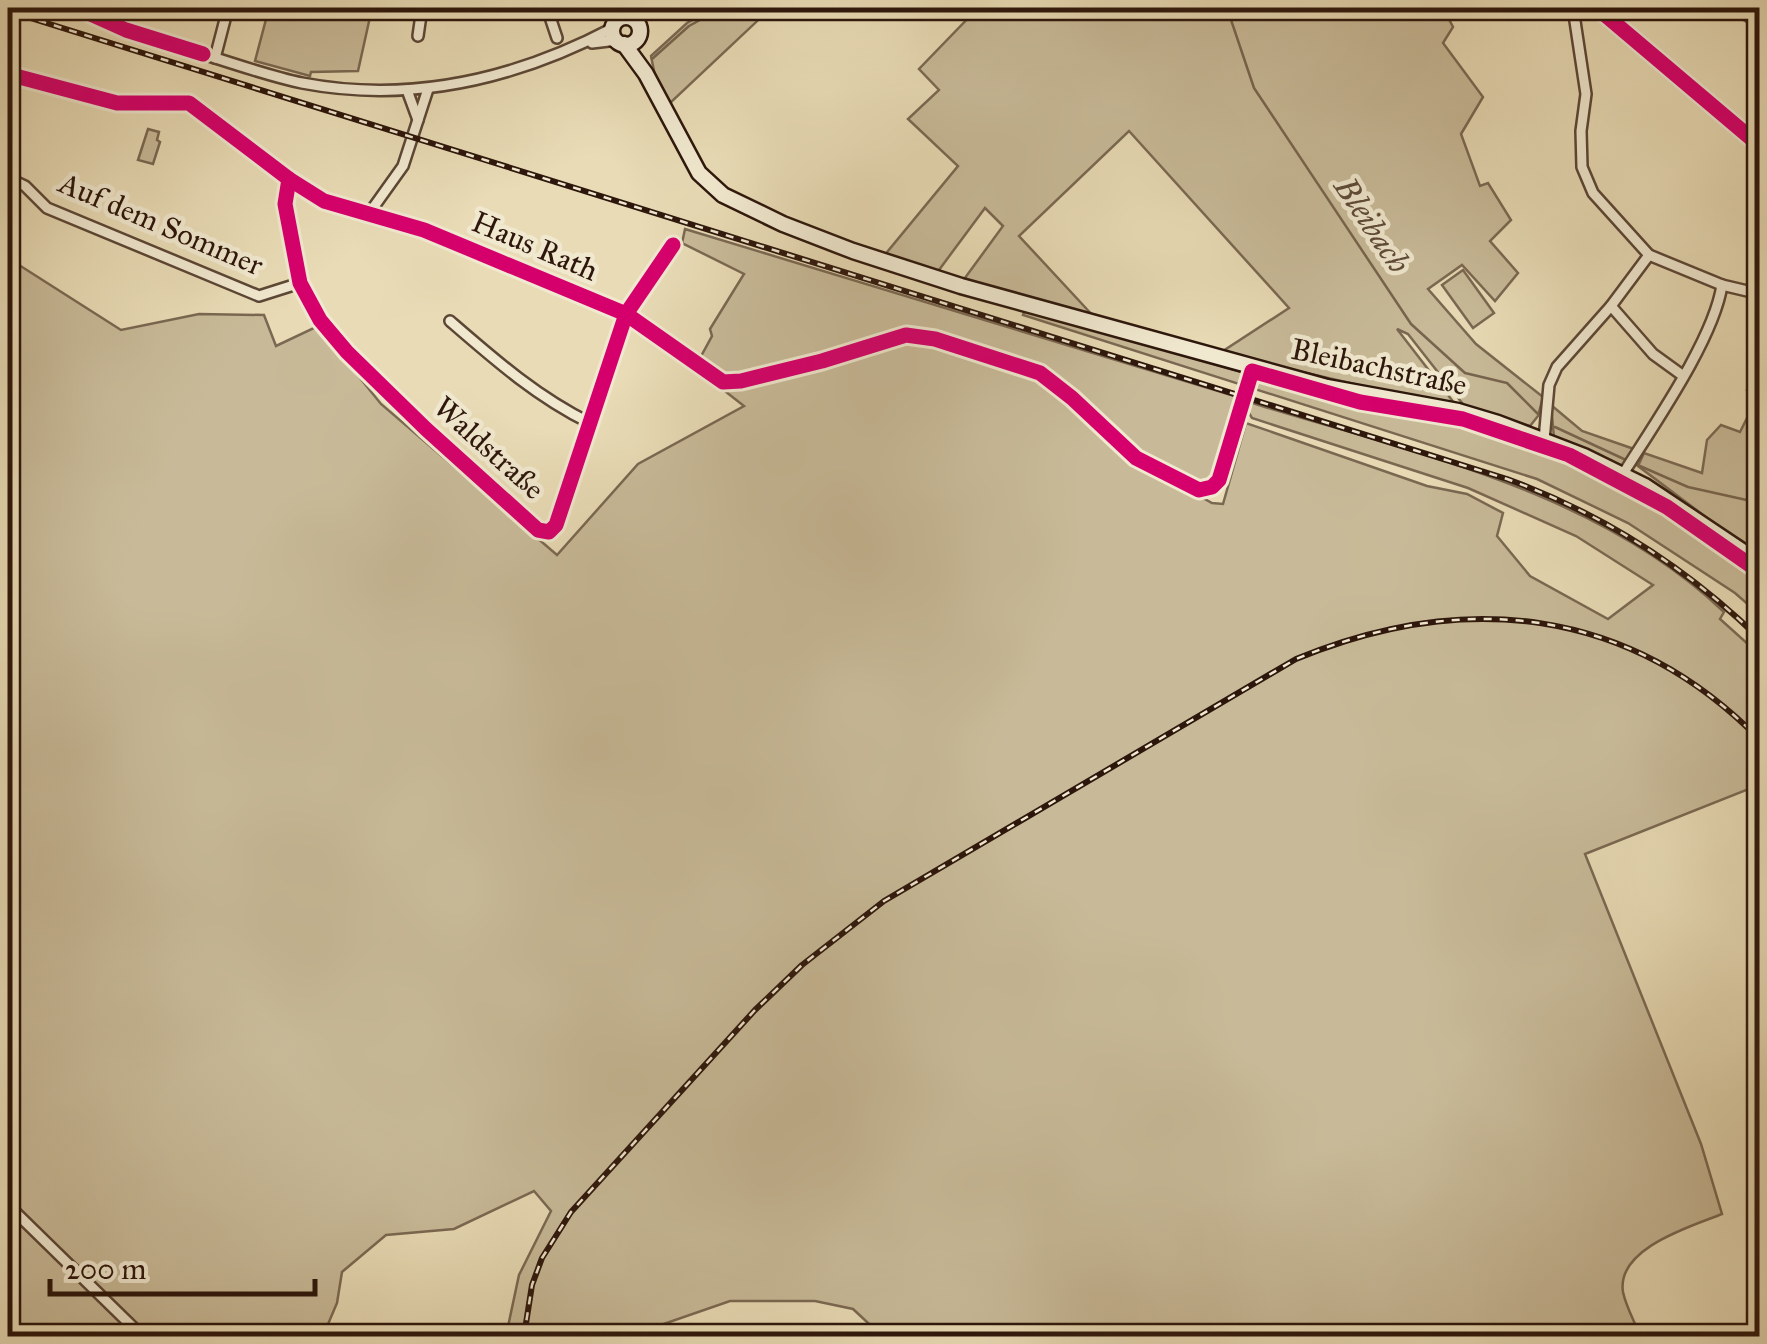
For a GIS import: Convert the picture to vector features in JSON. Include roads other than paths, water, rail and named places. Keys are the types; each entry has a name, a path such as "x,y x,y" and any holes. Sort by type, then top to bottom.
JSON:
{"main road":[{"path":"1597,8 1760,146"},
{"name":"Bleibachstraße","path":"624,26 690,162 723,195 826,242 961,286 1327,387 1458,411 1544,440 1626,470 1760,563"}],"street":[{"path":"78,8 126,30 299,82 370,91 428,89 500,75 624,26"},
{"path":"215,58 228,8"},
{"path":"418,36 422,8"},
{"path":"547,8 557,38"},
{"path":"1573,8 1586,94 1581,147 1586,181 1602,205 1649,255 1722,285 1760,294"},
{"name":"Haus Rath","path":"8,74 116,103 189,103 310,193 338,207 424,230 626,314 723,382"},
{"path":"368,215 403,166 428,89"},
{"path":"407,90 418,123"},
{"name":"Auf dem Sommer","path":"8,178 25,186 47,208 259,296 300,283"},
{"name":"Waldstraße","path":"288,178 285,204 300,283 320,320 347,352 538,530 549,532 556,525 626,314 674,245"},
{"path":"1544,440 1549,386 1557,367 1611,306 1649,255"},
{"path":"1626,470 1709,324 1722,285"},
{"path":"1611,306 1653,354 1682,375"},
{"path":"450,321 511,374 558,408 590,424"},
{"path":"8,1205 142,1336"}],"waterway":[{"path":"652,59 689,26 722,8"},
{"name":"Bleibach","path":"1227,8 1254,88 1411,324 1465,373 1507,383 1538,414"},
{"name":"Bleibach","path":"1555,427 1626,460"},
{"name":"Bleibach","path":"1633,463 1688,487 1760,503"}],"railway":[{"path":"8,11 1507,479 1577,509 1642,545 1703,589 1760,639"},
{"path":"524,1336 532,1285 542,1258 571,1212 755,1010 802,965 884,901 1296,659 1359,637 1421,624 1482,619 1542,623 1600,637 1656,661 1709,695 1760,740"}]}
